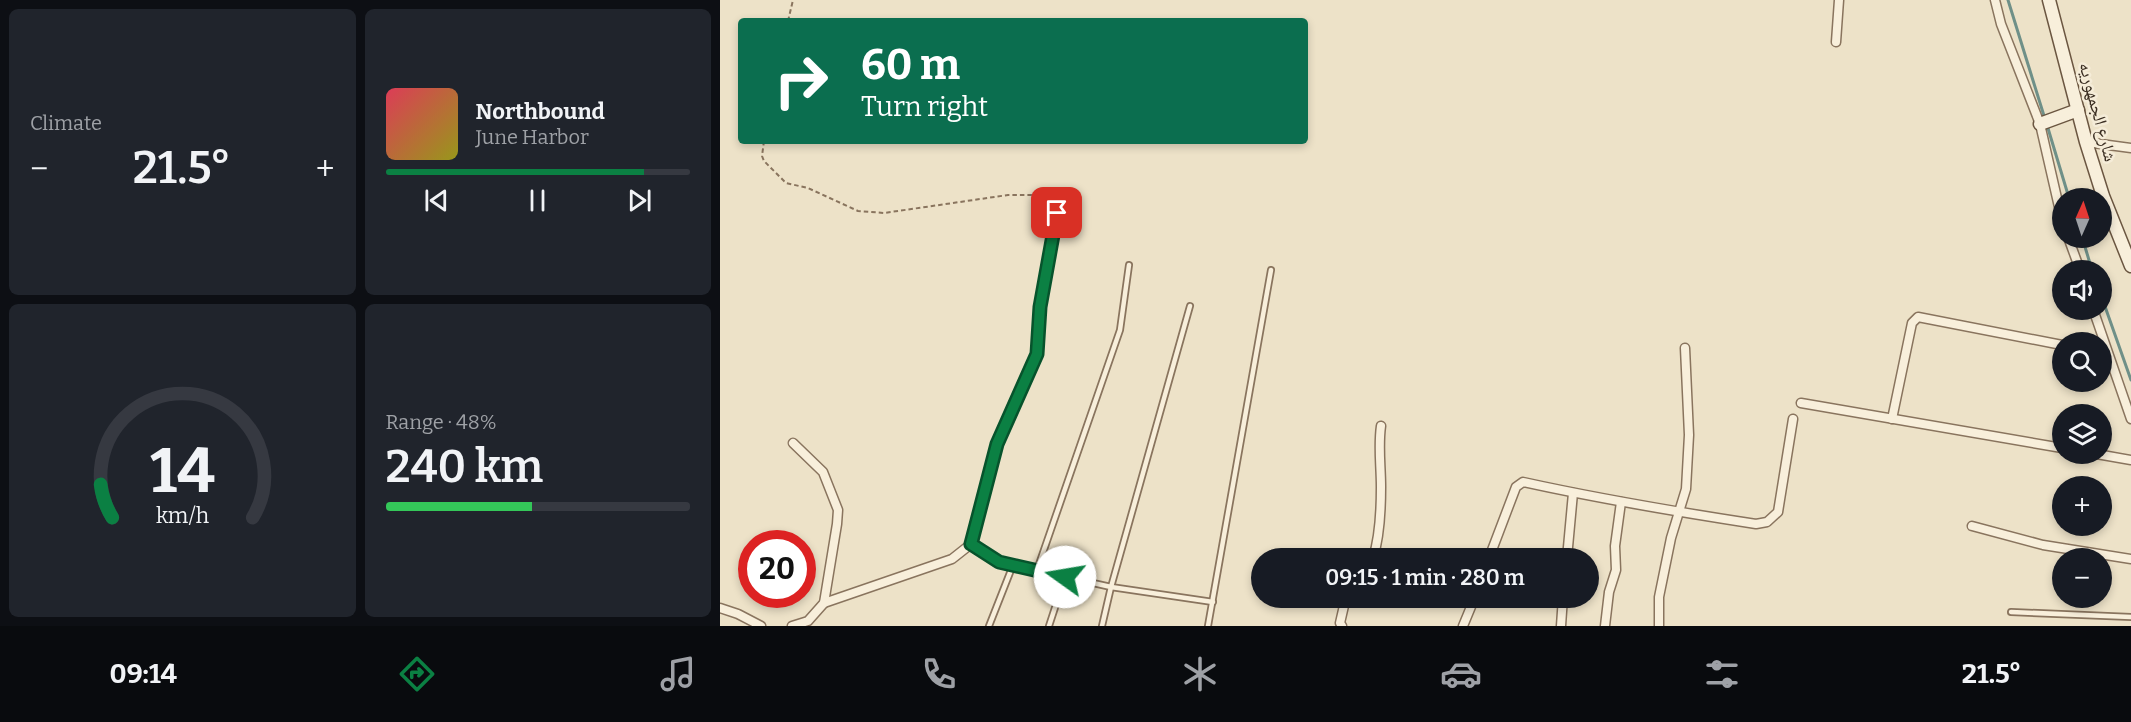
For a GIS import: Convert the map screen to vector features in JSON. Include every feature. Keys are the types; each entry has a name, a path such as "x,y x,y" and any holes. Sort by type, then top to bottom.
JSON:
{"street":[{"path":"1836,42 1839,0"},
{"path":"1995,0 2001,24 2043,123 2056,188"},
{"name":"شارع الجمهوريه","path":"2049,0 2072,113 2086,142 2103,196 2131,266"},
{"path":"2043,123 2072,113"},
{"path":"2086,142 2131,148"},
{"path":"792,626 808,621 824,603 952,559 971,544 997,444 1037,354 1040,307 1057,213 1056,204 1051,197 1044,195"},
{"path":"1892,419 1912,323 1918,317 2052,343"},
{"path":"1659,626 1659,597 1671,538 1686,489 1689,435 1685,348"},
{"path":"2112,367 2131,419"},
{"path":"1802,403 2052,446"},
{"path":"1494,548 1519,484 1523,482 1548,489 1679,512 1756,524 1767,522 1778,512 1793,419"},
{"path":"1376,548 1381,488 1378,442 1381,426"},
{"path":"793,443 823,472 838,510 824,603"},
{"path":"2112,457 2131,460"},
{"path":"1568,548 1574,493"},
{"path":"1605,626 1609,592 1616,570 1615,546 1621,502"},
{"path":"1972,525 2043,545 2131,558"},
{"path":"720,608 761,626"},
{"path":"1342,626 1340,622 1343,608"},
{"path":"1463,626 1470,608"},
{"path":"1561,626 1562,608"}],"lane":[{"path":"1037,570 1120,330 1130,265"},
{"path":"1208,626 1271,270"},
{"path":"1102,626 1190,306"},
{"path":"971,544 999,562 1111,587 1213,602"},
{"path":"988,626 1013,565"},
{"path":"1049,626 1065,577"},
{"path":"2011,612 2131,617"}],"path":[{"path":"789,18 793,0"},
{"path":"764,144 762,156 764,162 786,183 808,188 858,211 884,213 1008,195 1044,195"}],"waterway":[{"path":"2008,0 2045,119"},
{"path":"2047,125 2066,188"},
{"path":"2085,248 2089,260"},
{"path":"2110,320 2131,380"}],"route":[{"path":"1057,213 1040,307 1037,354 997,444 971,544 999,562 1065,577"}]}
